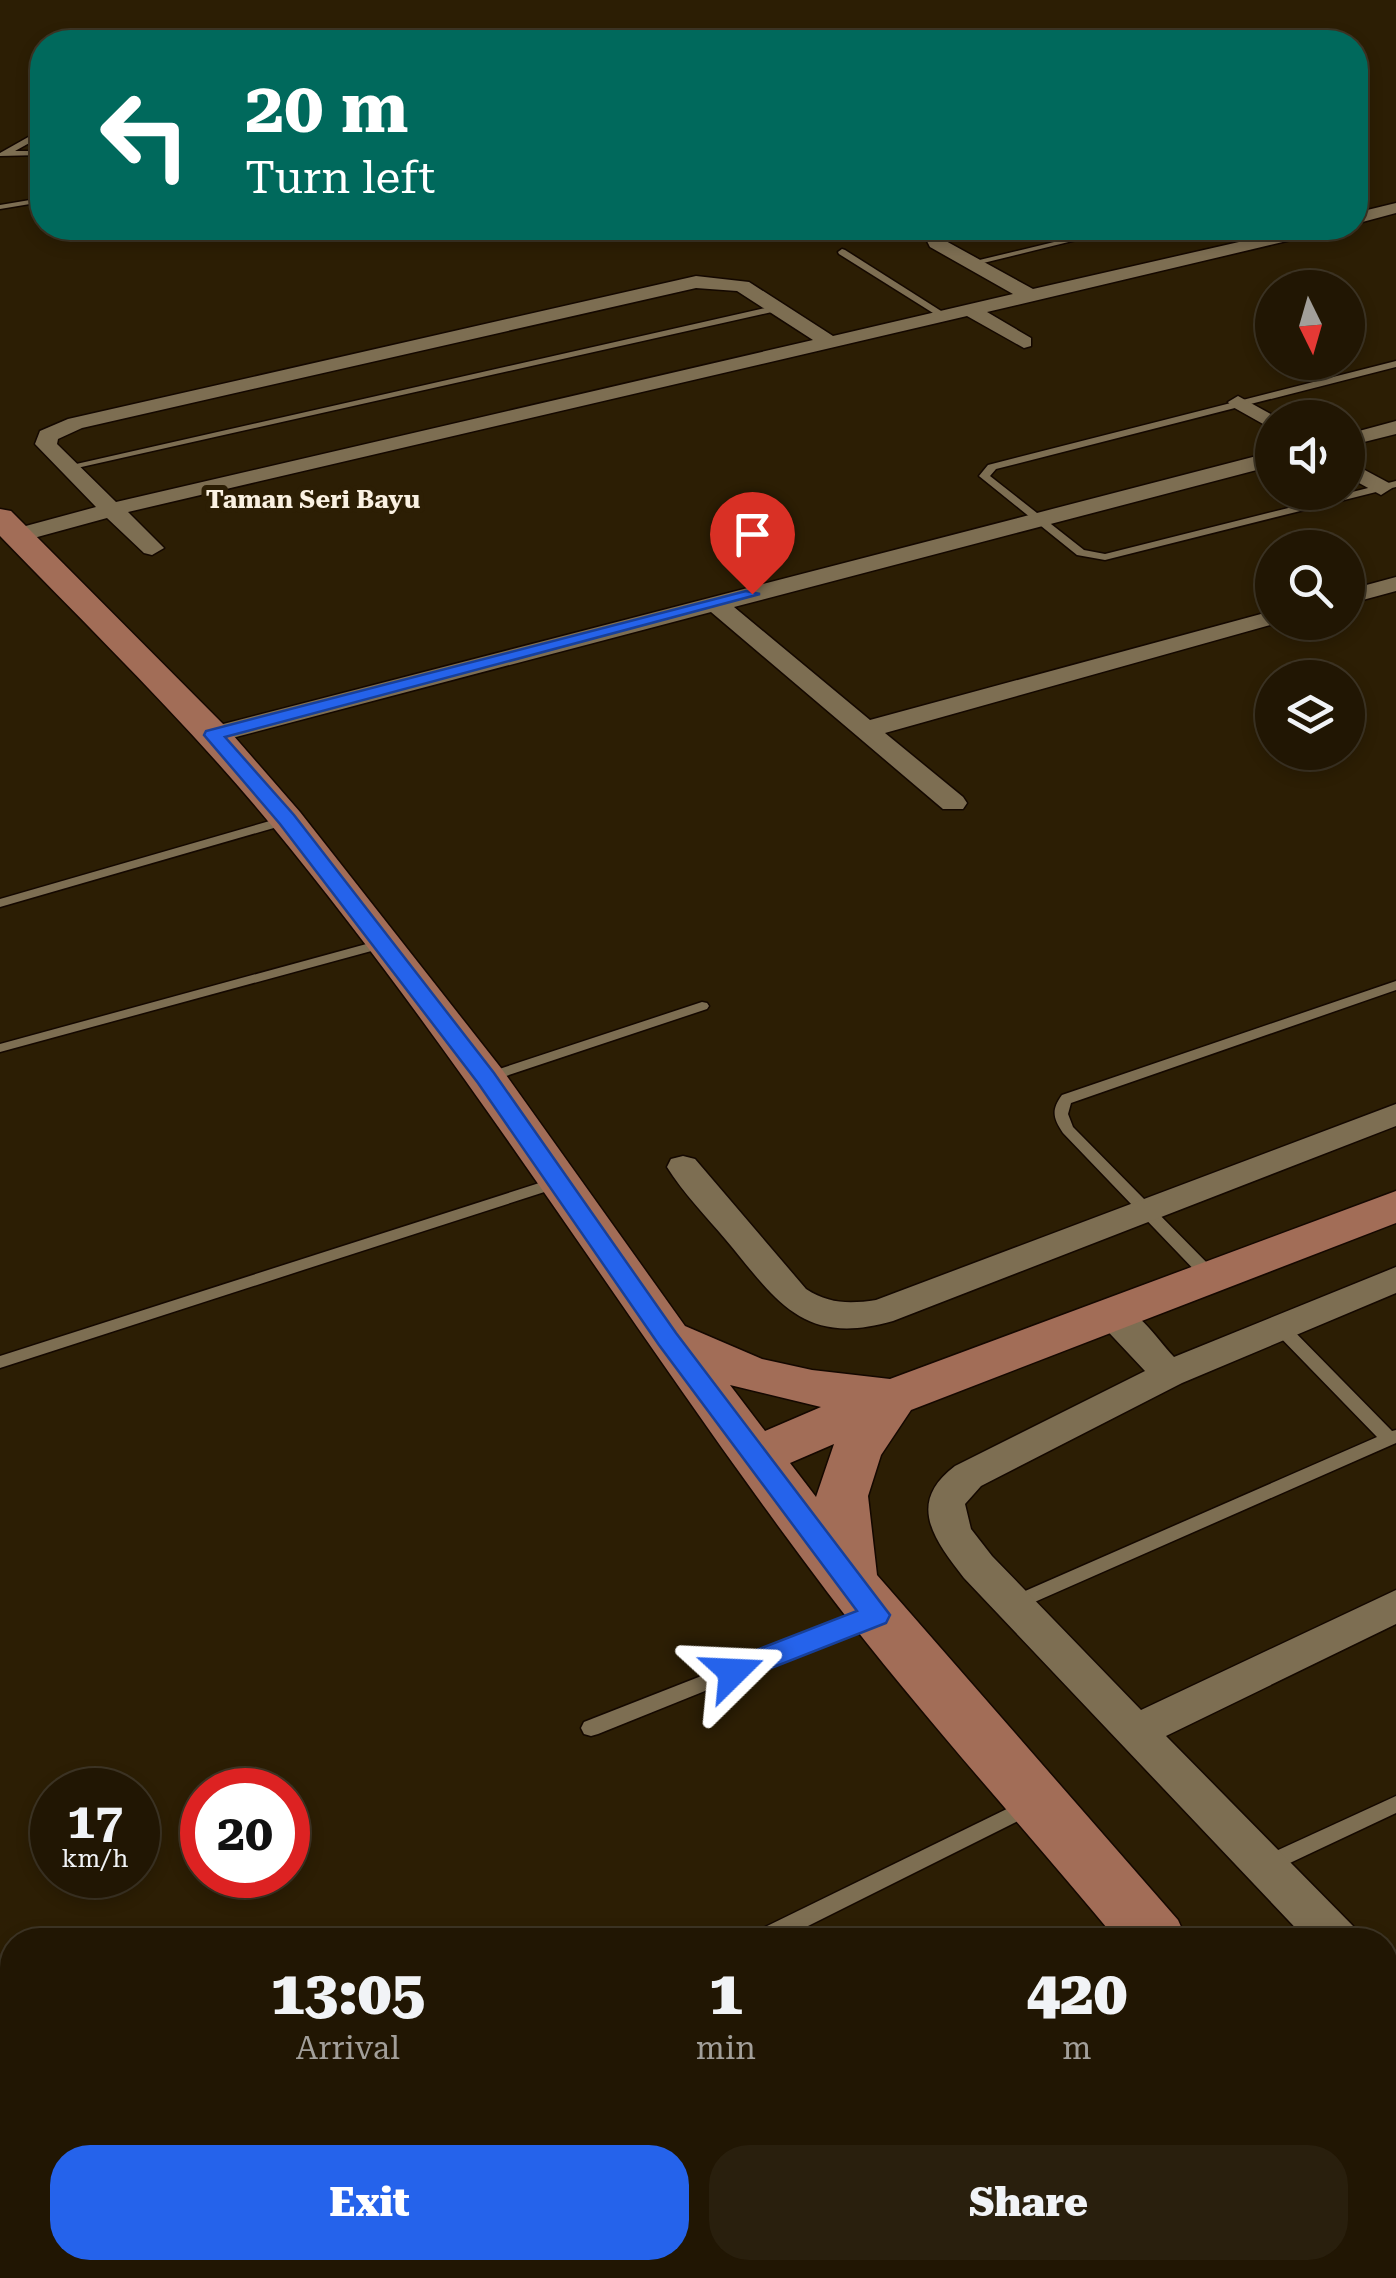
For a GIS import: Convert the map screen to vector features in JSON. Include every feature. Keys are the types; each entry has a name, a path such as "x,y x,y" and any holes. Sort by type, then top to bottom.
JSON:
{"street":[{"path":"1368,216 1396,208"},
{"path":"935,240 1031,296"},
{"path":"10,527 113,509 1263,240"},
{"path":"152,548 46,444 48,436 74,423 645,292 720,282 742,286 830,342"},
{"path":"970,310 1024,342"},
{"path":"1238,402 1255,412"},
{"path":"1365,435 1396,427"},
{"path":"213,735 1255,463"},
{"path":"1365,476 1388,486"},
{"path":"10,527 213,735 287,820 486,1078 668,1339 863,1599 1146,1928"},
{"path":"1365,592 1396,584"},
{"path":"716,604 953,804"},
{"path":"865,730 1255,623"},
{"path":"684,1167 794,1298 809,1309 828,1315 881,1312 1396,1114"},
{"path":"755,1457 893,1397 1396,1206"},
{"path":"1325,1928 1012,1604 948,1525 944,1506 950,1492 968,1476 1168,1374 1396,1279"},
{"path":"1112,1313 1168,1374"},
{"path":"668,1339 751,1374 812,1388 893,1397"},
{"path":"863,1599 842,1496 856,1451 893,1397"},
{"path":"1134,1732 1396,1606"}],"lane":[{"path":"2,155 30,140"},
{"path":"2,155 30,154"},
{"path":"0,208 30,202"},
{"path":"970,263 1070,240"},
{"path":"842,252 944,316"},
{"path":"68,467 778,308"},
{"path":"1388,486 1120,556 1081,553 984,476 985,471 1238,402 1396,364"},
{"path":"0,903 287,820"},
{"path":"0,1048 381,944"},
{"path":"1210,1276 1059,1118 1059,1108 1067,1098 1396,985"},
{"path":"486,1078 702,1006"},
{"path":"0,1362 558,1182"},
{"path":"1012,1604 1393,1437 1280,1327"},
{"path":"590,1728 863,1599"},
{"path":"784,1928 1036,1802"},
{"path":"1264,1866 1396,1804"}],"district":[{"name":"Taman Seri Bayu","path":"313,499"}],"route":[{"path":"733,1672 876,1615 668,1339 486,1078 287,820 213,735 752,594"}]}
